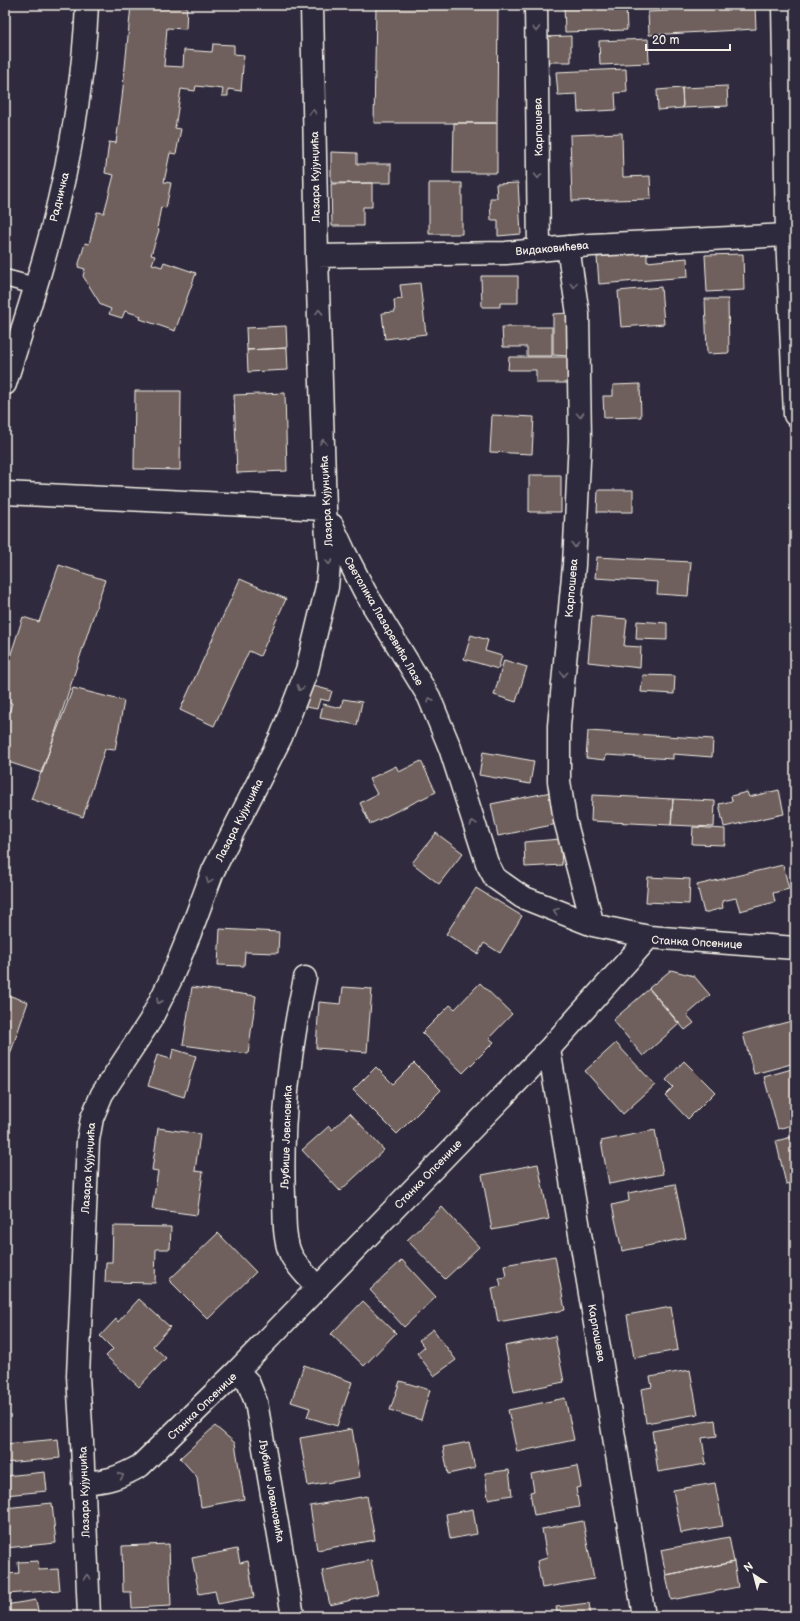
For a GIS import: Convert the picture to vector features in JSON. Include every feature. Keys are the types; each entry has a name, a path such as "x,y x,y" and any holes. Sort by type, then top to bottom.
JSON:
{"street":[{"name":"Радничка","path":"5,384 59,202 80,92 87,5"},
{"name":"Лазара Кујунџића","path":"89,1616 78,1376 88,1140 92,1118 102,1094 150,1021 171,979 213,871 268,764 293,707 307,670 327,586 329,565 317,256 312,5"},
{"name":"Карпошева","path":"536,5 539,250"},
{"path":"783,5 787,235 795,415"},
{"name":"Видаковићева","path":"317,256 506,253 568,247 787,235"},
{"name":"Карпошева","path":"568,247 578,314 580,440 574,565 559,726 559,781 566,820 593,925"},
{"path":"5,493 326,509"},
{"name":"Светолика Лазаревића Лазе","path":"326,509 345,553 365,592 429,697 450,748 486,863 495,878 522,897 593,925 649,937"},
{"name":"Станка Опсенице","path":"83,1483 106,1481 122,1476 140,1466 237,1371 549,1049 649,937 795,948"},
{"name":"Љубише Јовановића","path":"306,978 295,1026 287,1090 284,1126 285,1226 292,1255 318,1288"},
{"name":"Карпошева","path":"549,1049 644,1616"},
{"name":"Љубише Јовановића","path":"237,1371 248,1382 256,1402 293,1616"}],"lane":[{"path":"5,278 35,286"}],"building":[{"path":"131,5 187,5 186,29 167,28 164,66 183,67 184,50 212,52 213,44 234,45 234,54 244,55 241,91 228,89 228,96 222,96 223,89 196,86 195,91 181,89 175,128 181,129 176,154 170,153 164,182 171,183 166,208 161,207 157,228 159,230 151,255 155,256 152,264 162,267 164,262 196,273 175,331 140,319 141,316 125,311 122,318 109,314 111,309 101,305 83,276 85,269 78,267 85,243 89,244 97,212 104,213 114,175 105,173 109,142 116,143"},
{"path":"376,5 451,7 451,5 498,5 497,123 374,123"},
{"path":"564,5 626,5 627,30 565,32"},
{"path":"668,5 692,5 692,9 755,6 756,29 649,35 648,12 668,11"},
{"path":"571,36 571,62 541,62 541,37"},
{"path":"648,39 649,63 600,65 599,41"},
{"path":"626,69 627,92 615,93 616,110 578,112 577,94 558,95 556,72"},
{"path":"727,86 728,106 683,108 682,88"},
{"path":"682,88 683,108 658,110 657,90"},
{"path":"454,123 497,123 497,173 453,173"},
{"path":"622,133 623,177 650,176 651,199 572,201 570,135"},
{"path":"331,152 357,153 357,164 391,164 391,183 331,183"},
{"path":"372,183 372,207 363,207 363,226 332,226 331,184"},
{"path":"429,183 462,183 462,234 429,234"},
{"path":"518,183 521,234 498,236 498,220 491,220 490,198 497,198 496,184"},
{"path":"647,252 647,262 687,258 688,277 599,284 597,257"},
{"path":"743,254 744,290 707,292 705,255"},
{"path":"481,276 518,276 518,303 500,303 500,307 482,307"},
{"path":"420,283 426,334 385,339 382,313 395,312 394,300 402,299 400,285"},
{"path":"661,287 664,324 621,327 618,291"},
{"path":"705,299 728,299 729,353 707,354"},
{"path":"568,313 568,356 553,355 553,314"},
{"path":"286,326 287,348 247,350 246,328"},
{"path":"502,327 552,327 552,356 527,356 527,347 503,347"},
{"path":"287,348 288,370 248,372 247,350"},
{"path":"509,357 569,357 569,383 536,383 536,370 508,370"},
{"path":"640,384 641,417 604,418 603,396 613,396 613,385"},
{"path":"135,391 181,391 180,470 134,469"},
{"path":"285,393 287,471 237,473 234,395"},
{"path":"492,415 534,417 532,454 490,452"},
{"path":"529,475 561,475 561,512 529,512"},
{"path":"598,490 633,490 633,512 597,512"},
{"path":"597,557 691,562 688,596 657,594 658,582 595,578"},
{"path":"59,565 105,580 42,773 5,761 5,725 12,703 5,701 5,672 23,617 39,622"},
{"path":"240,579 286,599 260,656 249,651 214,726 180,710"},
{"path":"592,616 627,619 624,646 641,647 640,668 588,662"},
{"path":"637,621 667,623 667,640 636,639"},
{"path":"471,635 488,640 485,651 502,656 498,669 464,659"},
{"path":"504,660 527,667 516,702 494,695"},
{"path":"643,675 675,676 674,694 641,692"},
{"path":"306,684 332,691 329,701 320,699 317,709 301,706"},
{"path":"73,688 124,701 115,750 105,749 83,817 31,799"},
{"path":"343,699 362,702 357,725 320,718 323,704 341,708"},
{"path":"588,731 713,739 712,757 673,754 673,759 606,755 605,760 586,758"},
{"path":"483,752 534,761 530,784 479,775"},
{"path":"421,761 436,792 370,824 360,803 377,794 369,779 396,766 399,772"},
{"path":"779,790 784,814 724,827 719,804 732,801 731,796 747,792 749,797"},
{"path":"551,792 557,824 498,836 491,804"},
{"path":"592,795 673,799 671,825 591,821"},
{"path":"673,799 715,801 714,827 671,825"},
{"path":"693,827 725,829 725,845 692,844"},
{"path":"436,833 463,853 439,884 412,863"},
{"path":"560,839 562,865 525,867 524,842"},
{"path":"783,865 789,889 773,893 775,902 740,911 736,898 722,901 723,908 704,913 697,885"},
{"path":"648,877 690,879 689,904 646,902"},
{"path":"476,888 522,916 500,953 484,943 478,954 446,934"},
{"path":"220,929 279,932 278,953 245,952 244,966 218,965"},
{"path":"671,970 694,976 710,995 687,1015 694,1023 685,1030 649,988"},
{"path":"480,983 512,1014 489,1038 494,1042 463,1073 422,1033 450,1005 455,1009"},
{"path":"192,987 256,996 248,1054 183,1045"},
{"path":"343,987 372,989 367,1052 316,1048 319,1002 341,1004"},
{"path":"649,989 679,1024 643,1056 613,1020"},
{"path":"5,994 28,1002 5,1069"},
{"path":"795,1020 795,1063 754,1074 743,1034"},
{"path":"616,1043 655,1085 623,1114 585,1071"},
{"path":"173,1049 196,1056 184,1097 148,1086 157,1055 171,1059"},
{"path":"684,1061 715,1092 688,1119 665,1095 673,1087 666,1080"},
{"path":"414,1063 441,1090 397,1134 353,1090 376,1067 393,1084"},
{"path":"795,1068 795,1124 778,1129 764,1077"},
{"path":"350,1113 384,1150 340,1191 302,1150 329,1126 332,1130"},
{"path":"158,1128 200,1134 195,1171 203,1172 197,1215 152,1209 158,1171 152,1170"},
{"path":"655,1130 663,1174 609,1184 601,1141"},
{"path":"795,1136 795,1182 786,1184 776,1141"},
{"path":"538,1164 549,1219 492,1230 482,1175"},
{"path":"675,1184 686,1238 622,1251 612,1205 629,1201 628,1193"},
{"path":"442,1207 479,1247 445,1279 407,1240"},
{"path":"113,1226 171,1227 170,1249 156,1249 155,1283 105,1282 106,1262 112,1262"},
{"path":"218,1233 256,1272 208,1319 169,1280"},
{"path":"555,1256 565,1310 498,1322 492,1288 501,1286 499,1278 506,1277 504,1265"},
{"path":"402,1260 436,1297 404,1327 370,1290"},
{"path":"139,1299 170,1327 153,1346 166,1358 139,1387 106,1356 113,1349 100,1336 116,1319 118,1322"},
{"path":"363,1301 396,1333 364,1366 331,1334"},
{"path":"671,1307 678,1350 634,1358 627,1315"},
{"path":"433,1329 456,1360 434,1376 417,1353 424,1347 419,1340"},
{"path":"555,1336 564,1382 514,1392 505,1346"},
{"path":"304,1365 352,1382 337,1426 307,1417 310,1408 291,1402"},
{"path":"690,1370 698,1414 646,1423 641,1389 652,1387 650,1377"},
{"path":"400,1381 430,1390 421,1420 390,1410"},
{"path":"565,1398 574,1440 517,1452 508,1410"},
{"path":"715,1420 717,1436 702,1438 706,1464 658,1472 652,1431"},
{"path":"215,1426 235,1443 244,1499 201,1507 197,1477 180,1458"},
{"path":"352,1429 360,1477 308,1486 300,1438"},
{"path":"58,1439 60,1458 5,1463 5,1444"},
{"path":"469,1442 475,1468 448,1474 443,1447"},
{"path":"577,1466 581,1487 576,1488 579,1507 534,1515 530,1492 534,1491 531,1474"},
{"path":"509,1470 512,1495 488,1499 485,1473"},
{"path":"45,1472 47,1491 5,1495 5,1476"},
{"path":"715,1483 723,1526 681,1533 673,1490"},
{"path":"367,1496 375,1540 317,1550 310,1506"},
{"path":"52,1503 56,1543 5,1548 5,1508"},
{"path":"473,1509 477,1534 450,1539 446,1514"},
{"path":"583,1521 594,1579 542,1588 537,1561 547,1558 542,1529"},
{"path":"729,1537 734,1562 666,1575 661,1550"},
{"path":"169,1544 171,1606 132,1608 131,1592 123,1592 122,1546"},
{"path":"237,1549 240,1563 248,1561 254,1597 218,1604 215,1591 199,1594 192,1558"},
{"path":"371,1560 378,1594 330,1605 322,1571"},
{"path":"38,1561 39,1570 58,1569 60,1590 7,1594 6,1574 19,1573 18,1562"},
{"path":"734,1562 738,1587 671,1600 666,1575"},
{"path":"36,1600 39,1616 5,1616 5,1605"},
{"path":"589,1603 591,1616 558,1616 556,1607"},
{"path":"780,1612 780,1616 755,1616 755,1614"}]}
